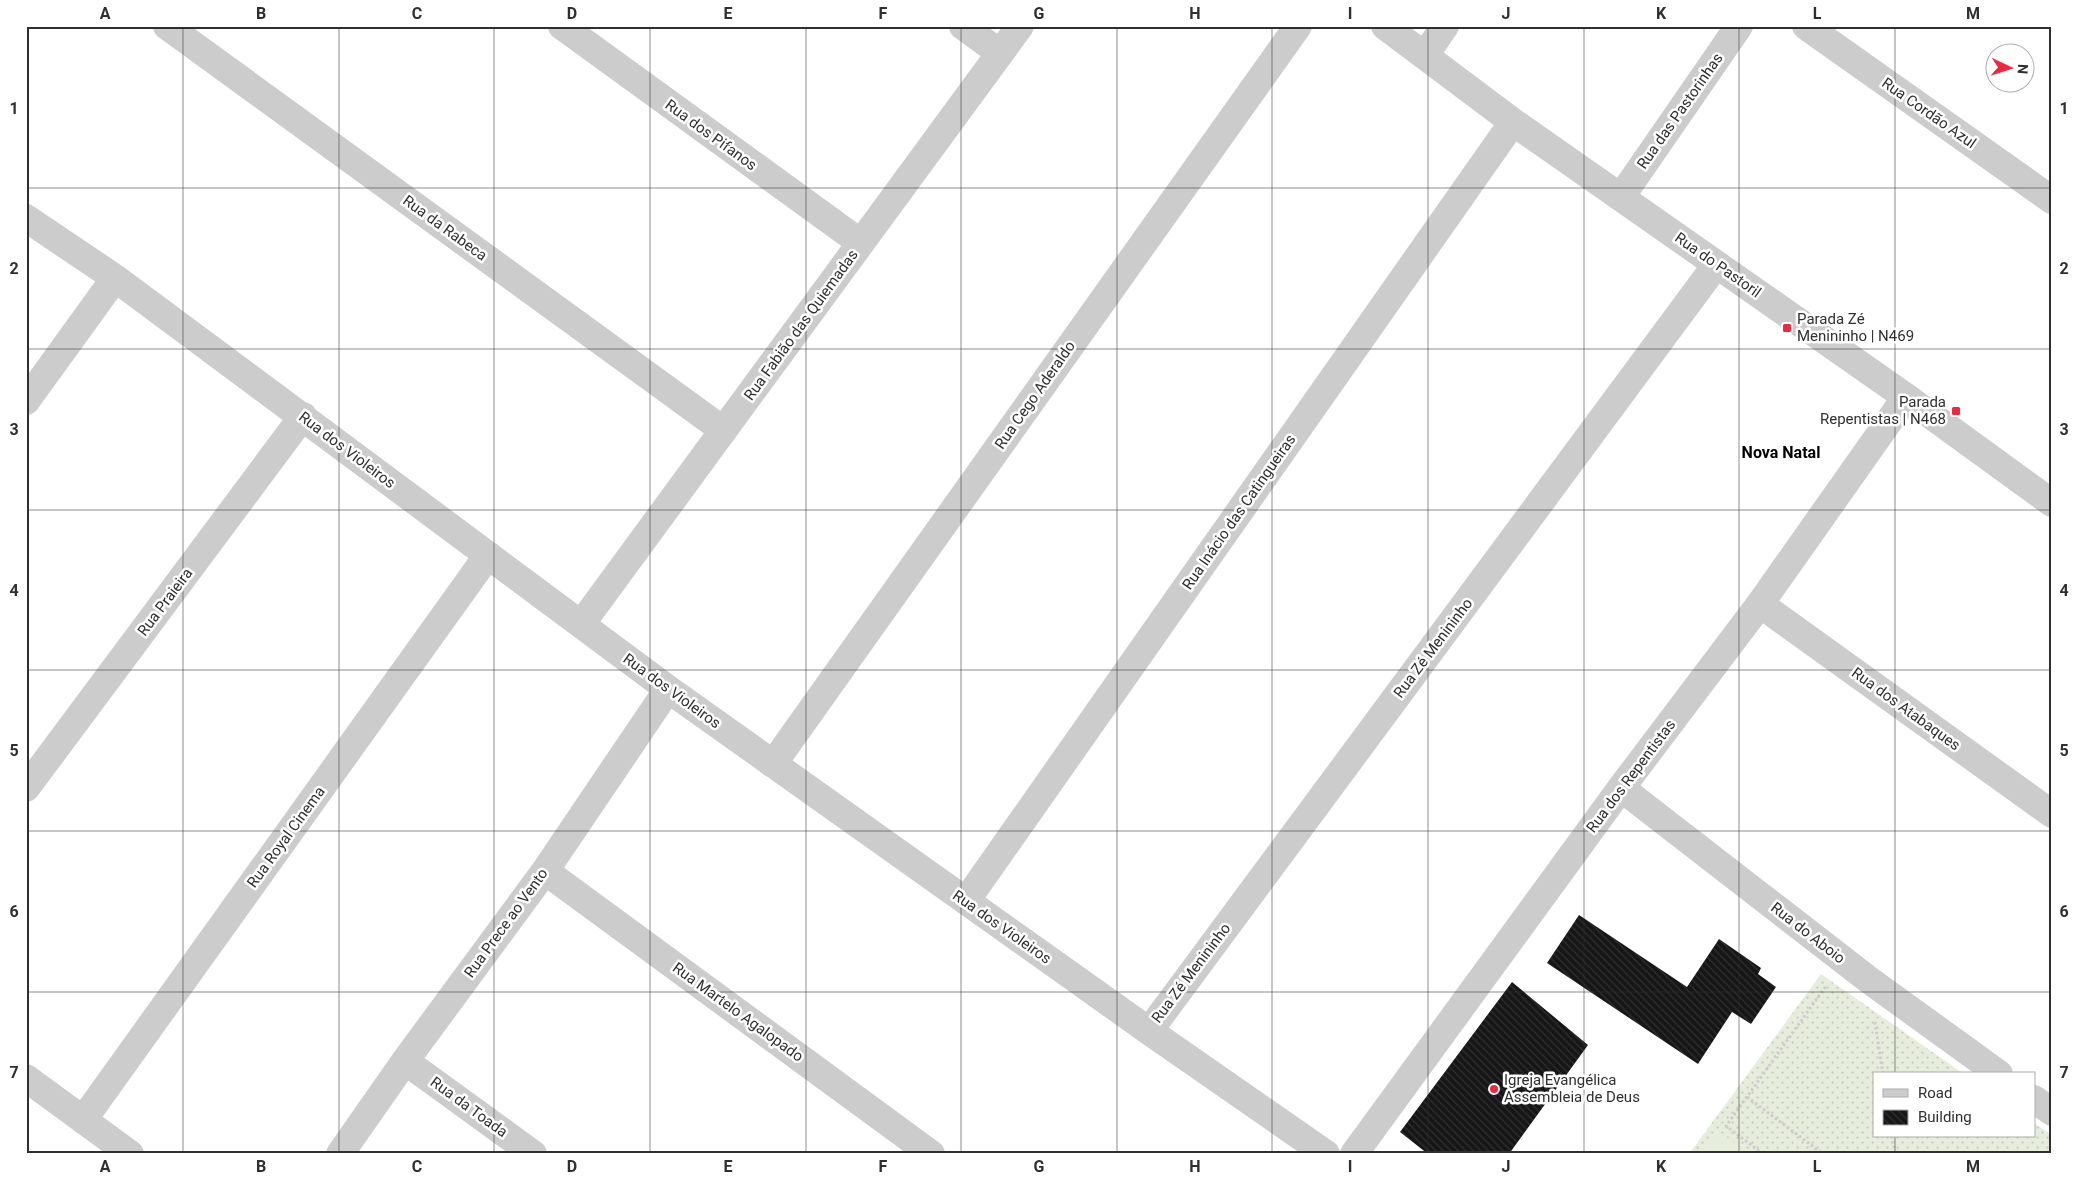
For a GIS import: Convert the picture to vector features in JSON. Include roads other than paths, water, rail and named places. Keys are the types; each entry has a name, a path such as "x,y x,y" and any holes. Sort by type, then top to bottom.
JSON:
{"street":[{"name":"Rua da Rabeca","path":"167,26 723,430"},
{"name":"Rua dos Pifanos","path":"562,26 861,243"},
{"path":"963,26 1000,53"},
{"name":"Rua Fabião das Quiemadas","path":"582,623 1020,26"},
{"name":"Rua Cego Aderaldo","path":"773,764 1298,26"},
{"name":"Rua do Pastoril","path":"1385,26 1513,122 1906,397 2052,503"},
{"path":"1425,55 1445,26"},
{"name":"Rua das Pastorinhas","path":"1621,197 1739,26"},
{"name":"Rua Cordão Azul","path":"1806,26 2052,200"},
{"name":"Rua Inácio das Catingueiras","path":"966,901 1513,122"},
{"name":"Rua dos Violeiros","path":"26,218 115,278 582,623 668,689 1149,1031 1326,1154"},
{"name":"Rua Zé Menininho","path":"1149,1031 1716,265"},
{"path":"26,401 115,278"},
{"name":"Rua dos Repentistas","path":"1354,1154 1621,788 1760,604 1906,397"},
{"name":"Rua Praieira","path":"26,788 303,416"},
{"name":"Rua Royal Cinema","path":"84,1120 488,555"},
{"name":"Rua dos Atabaques","path":"1760,604 2052,814"},
{"name":"Rua Prece ao Vento","path":"340,1154 405,1061 545,871 668,689"},
{"name":"Rua do Aboio","path":"1621,788 1869,980 1996,1072"},
{"name":"Rua Martelo Agalopado","path":"545,871 931,1154"},
{"name":"Rua da Toada","path":"405,1061 533,1154"},
{"path":"26,1078 130,1154"},
{"path":"2036,1100 2052,1112"}],"place":[{"name":"Parada Zé Menininho | N469","path":"1787,328"},
{"name":"Parada Repentistas | N468","path":"1956,411"},
{"name":"Igreja Evangélica Assembleia de Deus","path":"1494,1089"}],"district":[{"name":"Nova Natal","path":"1781,452"}]}
